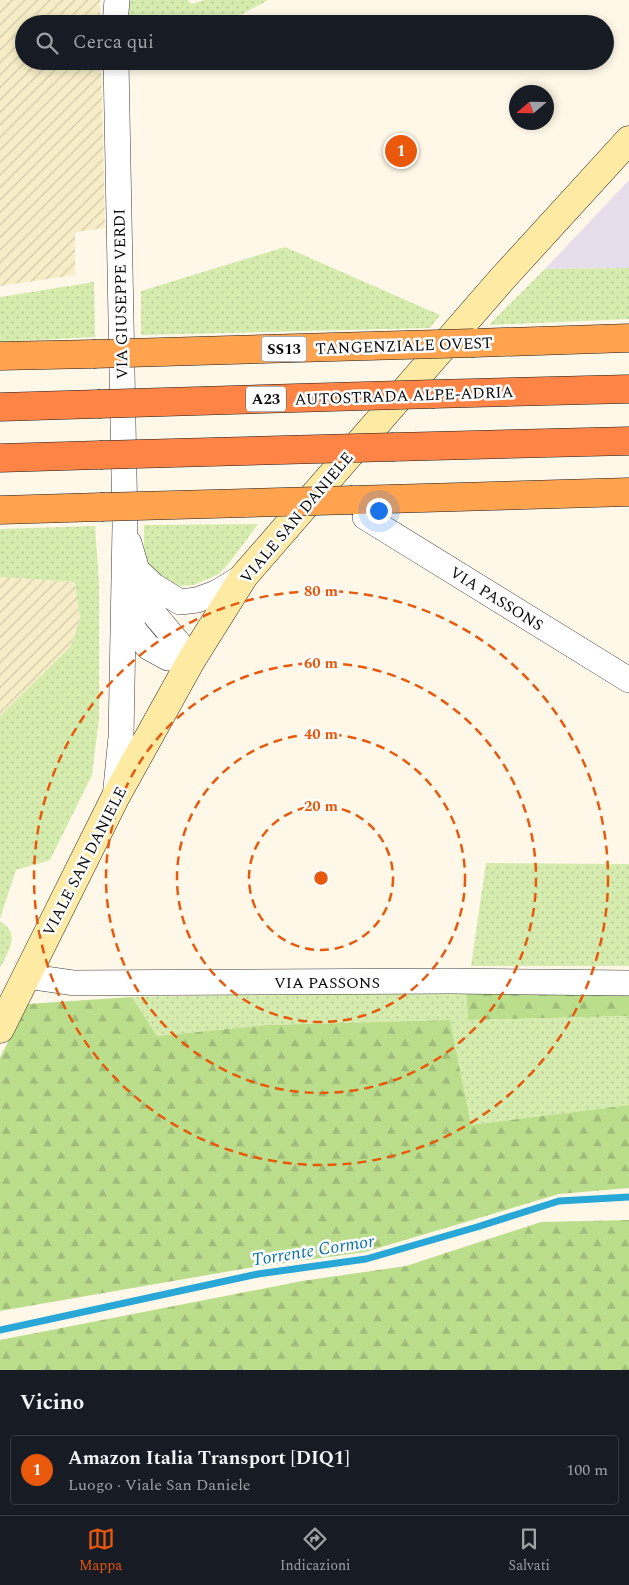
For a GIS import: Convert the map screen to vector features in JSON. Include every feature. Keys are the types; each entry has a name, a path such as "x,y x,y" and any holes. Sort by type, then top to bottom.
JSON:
{"highway":[{"name":"TANGENZIALE OVEST","path":"0,356 629,338"},
{"name":"AUTOSTRADA ALPE-ADRIA","path":"0,407 629,388"},
{"path":"0,458 629,440"},
{"path":"0,510 101,507 359,508 629,492"}],"main road":[{"name":"VIALE SAN DANIELE","path":"0,1029 114,798 192,659 244,576 502,278 629,140"}],"street":[{"path":"116,15 117,0"},
{"name":"VIA GIUSEPPE VERDI","path":"114,798 121,737 125,526 116,70"},
{"name":"VIA PASSONS","path":"359,508 629,680"},
{"name":"VIA GIUSEPPE VERDI","path":"125,526 147,598 156,615 192,659"},
{"path":"137,570 154,586 180,602 196,600 216,593 244,576"},
{"name":"VIA GIUSEPPE VERDI","path":"123,596 134,630 148,646 168,658 192,659"},
{"name":"VIA PASSONS","path":"26,976 74,984 441,981 629,983"}],"shaded area":[{"path":"0,0 100,0 100,15 15,15 15,70 101,70 105,228 75,232 75,275 0,286"},
{"path":"629,180 629,268 545,269"},
{"path":"0,577 75,582 80,619 71,646 0,716"}],"green space":[{"path":"126,0 188,0 191,4 205,0 268,0 240,15 124,15"},
{"path":"285,247 440,315 430,328 141,335 141,291"},
{"path":"629,268 629,319 489,325 545,269"},
{"path":"94,282 95,337 0,342 0,297"},
{"path":"258,524 219,574 194,585 170,585 152,571 144,549 144,525"},
{"path":"95,526 99,583 99,718 92,775 50,860 16,870 0,919 0,716 71,646 80,619 75,582 0,577 0,529"},
{"path":"486,863 629,864 629,966 471,966"},
{"path":"0,921 9,929 12,938 0,968"},
{"path":"466,990 468,1020 629,1016 629,1105 471,1125 450,1020 267,1025 157,1036 132,997"},
{"path":"466,990 629,992 629,1016 468,1020"},
{"path":"132,997 157,1036 267,1025 450,1020 471,1125 629,1105 629,1188 559,1194 365,1252 248,1268 0,1311 0,1058 27,1004"},
{"path":"629,1220 629,1370 0,1370 0,1340 302,1281 406,1266 541,1222"}],"waterway":[{"name":"Torrente Cormor","path":"0,1330 258,1274 366,1259 559,1201 629,1197"}],"place":[{"name":"Amazon Italia Transport [DIQ1]","path":"401,151"}]}
